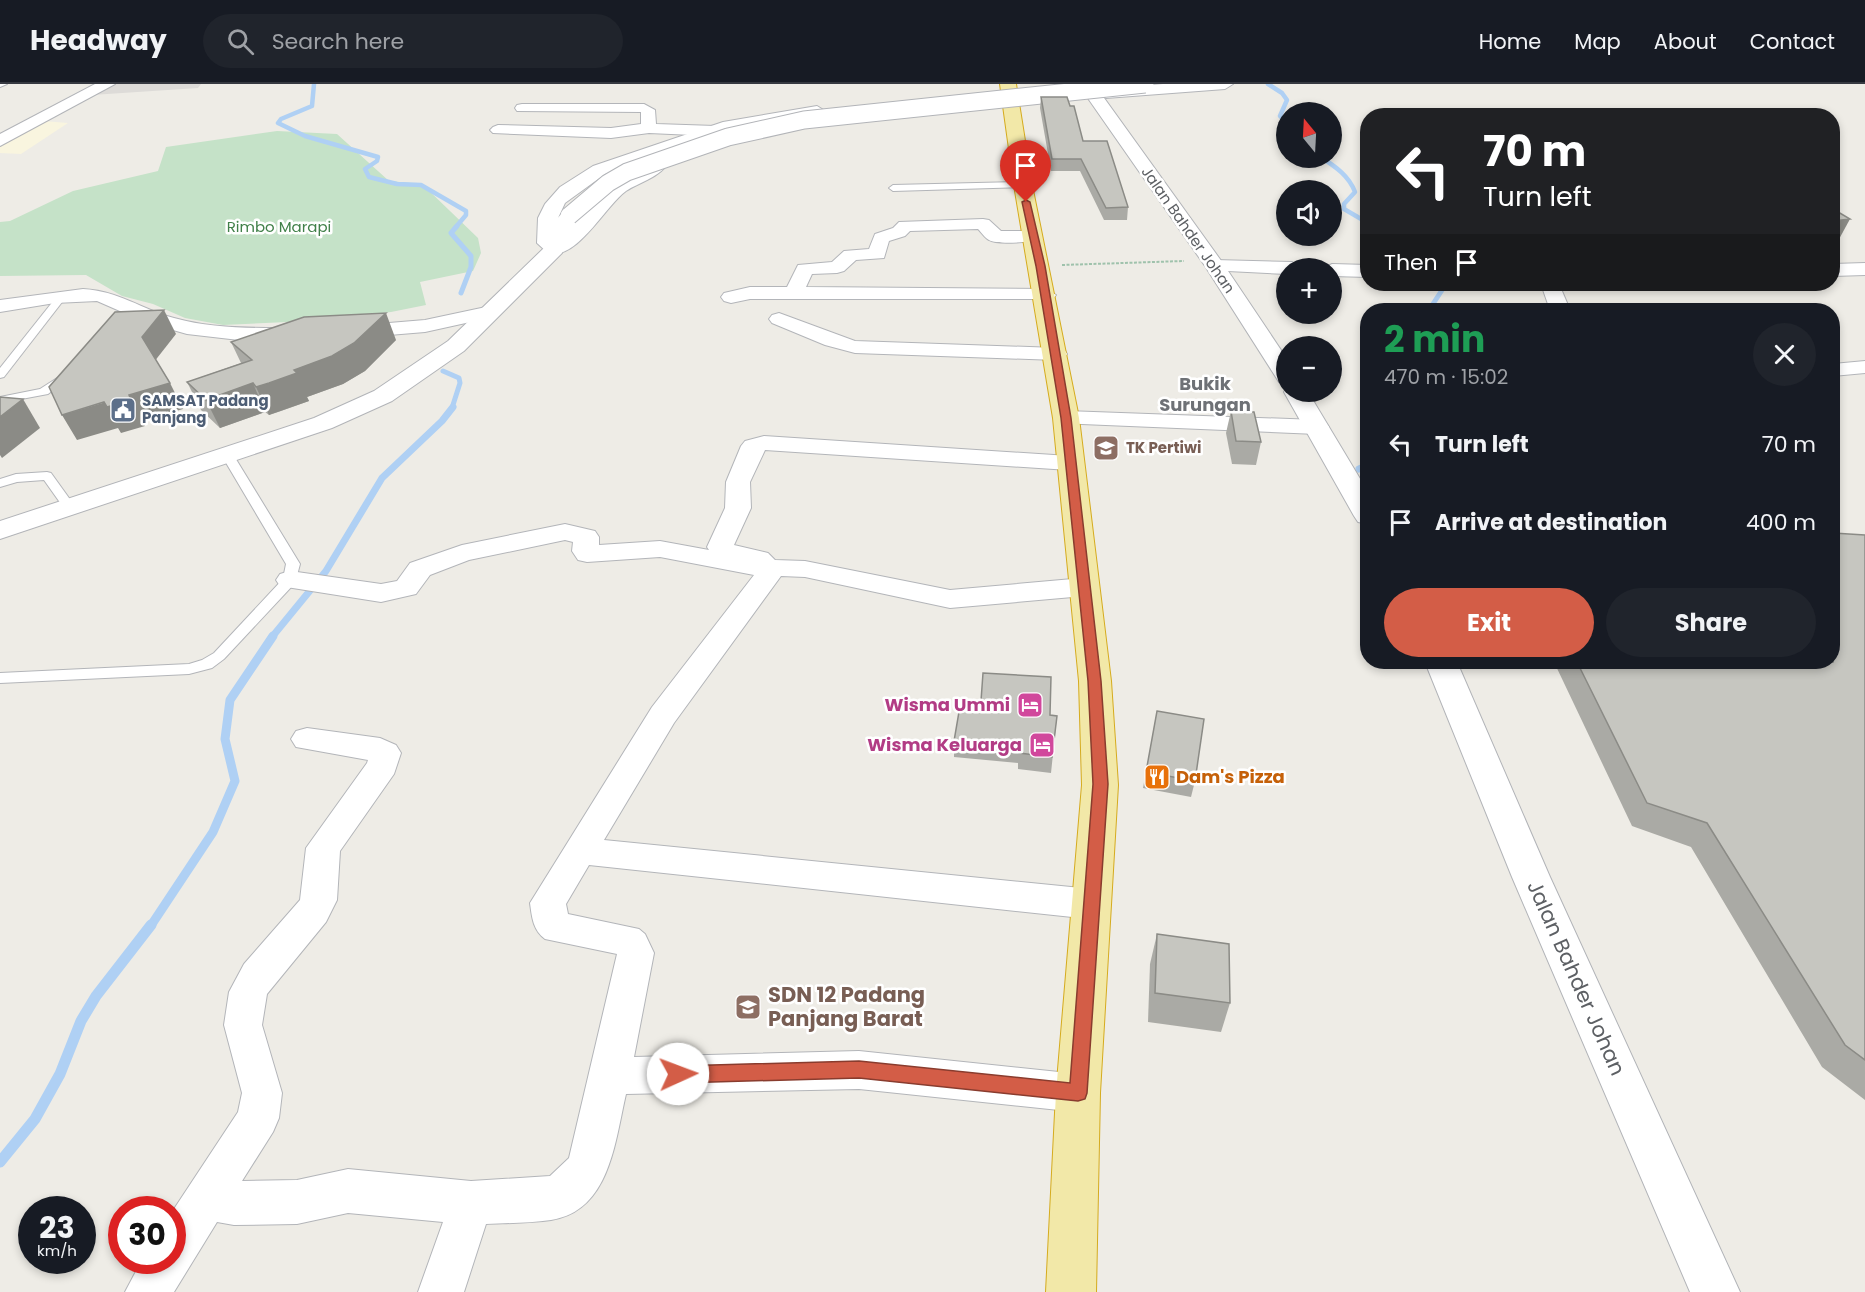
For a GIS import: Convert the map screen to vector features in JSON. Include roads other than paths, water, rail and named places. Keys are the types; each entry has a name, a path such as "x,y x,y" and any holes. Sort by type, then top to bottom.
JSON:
{"highway":[{"path":"1009,93 1023,185 1040,265 1066,418 1095,681 1100,784 1078,1093 1071,1292"}],"main road":[{"path":"0,131 80,92 107,84"},
{"path":"0,530 323,423 383,396 456,346 549,250 558,235 564,217 593,188 619,171 738,130 841,112 1111,84"},
{"path":"564,217 608,183 627,172 759,129 844,115 1145,84"},
{"path":"549,250 545,228 548,213 558,200 585,178 617,163 752,121 816,111 1009,93 1225,84"},
{"name":"Jalan Bahder Johan","path":"1090,89 1212,263 1276,360"},
{"path":"0,141 80,92"},
{"path":"549,250 573,236 618,188 632,177 674,160 713,147 793,129 1009,93"},
{"path":"1302,402 1360,502"},
{"name":"Jalan Bahder Johan","path":"1444,669 1531,877 1715,1292"}],"street":[{"path":"522,108 644,108 648,110 649,128"},
{"path":"498,130 611,133 649,128 715,131"},
{"path":"794,293 805,268 837,267 851,255 877,254 881,238 899,232 905,226 986,224 996,237 1040,265"},
{"path":"1212,263 1276,267"},
{"path":"731,297 750,293 794,293 1040,265"},
{"path":"1840,270 1865,269"},
{"path":"1342,270 1360,271"},
{"path":"0,306 61,297 109,298 122,310 201,331 239,335 311,333"},
{"path":"333,333 425,326 486,313"},
{"path":"779,319 832,341 855,347 1056,354"},
{"path":"1840,370 1865,368"},
{"path":"1066,418 1317,426"},
{"path":"207,1198 234,1203 297,1202 348,1191 471,1203 553,1198 569,1190 587,1169 610,1076 636,953 626,939 558,928 551,923 548,903 663,715 768,576 768,569 759,559 723,551 720,547 738,508 738,482 753,446 758,443 1070,463"},
{"path":"290,580 381,593 395,592 406,588 420,569 435,562 462,553 565,532 586,537 585,551 587,554 660,549 768,569 791,567 950,599 1084,587"},
{"path":"186,1231 258,1118 262,1104 262,1093 243,1026 248,992 257,976 313,911 319,900 323,848 383,766 386,753 380,750 307,739"},
{"path":"580,851 1092,904"},
{"path":"610,1076 859,1070 1078,1093"},
{"path":"441,1292 471,1203"},
{"path":"148,1292 159,1274"}],"lane":[{"path":"893,188 1023,185"},
{"path":"0,375 61,297"},
{"path":"0,400 45,392 60,382 74,365"},
{"path":"0,678 173,671 207,664 219,656 290,580 292,564 228,456"},
{"path":"0,483 16,478 47,477 70,508"}],"waterway":[{"path":"314,84 312,106 281,119 278,123 305,136 378,157 377,161 365,169 369,177 397,184 421,185 466,211 466,215 455,228"},
{"path":"1268,84 1282,93 1286,102"},
{"path":"1337,168 1355,192 1344,204 1344,209 1360,218"},
{"path":"457,226 451,233 471,256 471,267 461,293"},
{"path":"1434,303 1441,291"},
{"path":"443,371 459,378 460,383 452,408"},
{"path":"272,637 326,571 382,478 442,421 453,407"},
{"path":"150,927 213,832 235,781 225,739 230,700 273,636"},
{"path":"0,1162 35,1119 60,1074 81,1021 96,996 151,925"}],"place":[{"name":"SAMSAT Padang Panjang","path":"123,410"},
{"name":"TK Pertiwi","path":"1106,448"},
{"name":"Wisma Ummi","path":"1030,705"},
{"name":"Wisma Keluarga","path":"1042,745"},
{"name":"Dam's Pizza","path":"1157,777"},
{"name":"SDN 12 Padang Panjang Barat","path":"748,1007"}],"district":[{"name":"Bukik Surungan","path":"1205,394"}],"park label":[{"name":"Rimbo Marapi","path":"279,227"}]}
